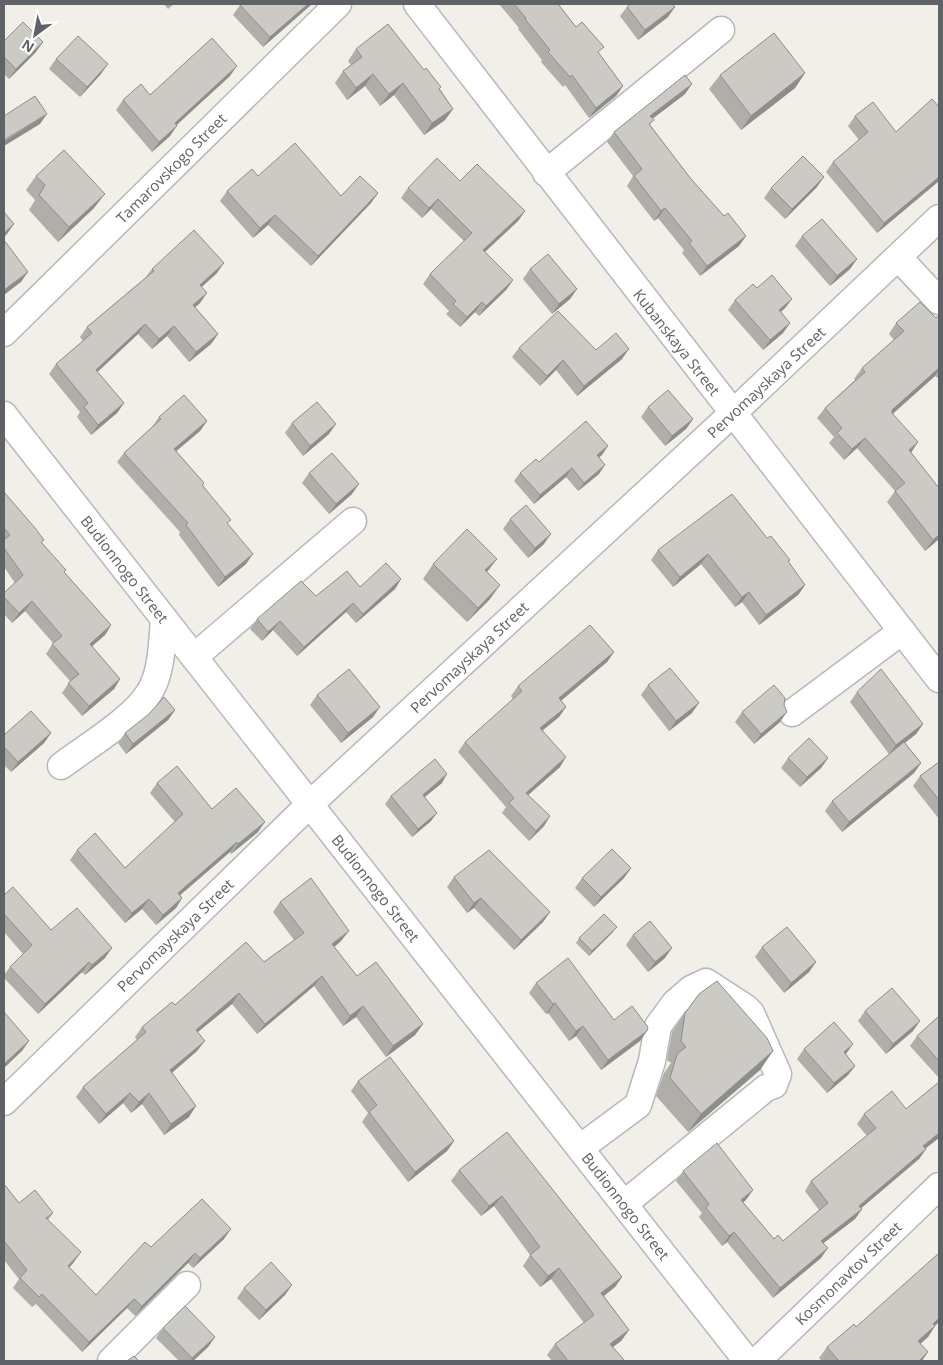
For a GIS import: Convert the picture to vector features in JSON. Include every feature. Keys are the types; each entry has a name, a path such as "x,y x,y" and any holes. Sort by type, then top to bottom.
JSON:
{"street":[{"name":"Tamarovskogo Street","path":"4,332 338,4"},
{"name":"Kubanskaya Street","path":"416,4 939,679"},
{"path":"546,173 721,30"},
{"name":"Pervomayskaya Street","path":"4,1102 310,804 732,414 939,218"},
{"path":"898,257 939,301"},
{"name":"Budionnogo Street","path":"4,415 747,1361"},
{"path":"194,657 353,521"},
{"path":"60,766 138,707 150,692 160,658 164,619"},
{"path":"792,713 902,631"},
{"path":"580,1148 638,1105 652,1061 658,1026 672,1007 691,989 706,982 751,1013 778,1074 774,1084 766,1088 624,1204"},
{"name":"Kosmonavtov Street","path":"757,1361 939,1186"},
{"path":"111,1361 187,1285"}],"building":[{"path":"308,4 270,37 240,5"},
{"path":"514,4 558,4 576,27 582,22 604,47 598,52 623,86 596,108 572,75 570,77 548,52 550,50"},
{"path":"631,4 672,4 675,7 645,30 627,7"},
{"path":"23,22 43,42 16,69 4,57 4,41"},
{"path":"388,24 424,70 426,68 441,87 439,89 453,109 432,123 403,83 389,94 373,74 356,88 343,71 362,57 356,49"},
{"path":"774,33 805,73 751,116 720,75"},
{"path":"78,36 108,64 87,87 56,59"},
{"path":"212,38 237,66 175,123 177,126 159,142 123,100 141,84 150,95"},
{"path":"685,75 692,84 650,116 654,120 649,124 691,179 724,216 728,213 746,236 707,266 689,243 692,241 665,208 661,211 634,176 642,169 614,132"},
{"path":"35,96 47,114 4,140 4,116"},
{"path":"932,99 939,107 939,177 884,223 833,162 868,132 855,116 873,102 896,132"},
{"path":"295,143 341,196 360,176 378,193 318,256 275,215 260,228 227,191 252,169 258,176"},
{"path":"64,150 105,194 69,227 39,195 45,185 36,176"},
{"path":"803,156 824,177 792,209 771,188"},
{"path":"437,158 460,181 477,164 525,211 483,250 513,280 486,306 482,302 467,317 453,304 456,301 430,274 472,233 438,199 429,208 408,188"},
{"path":"4,212 14,224 4,233"},
{"path":"822,219 857,259 837,276 802,236"},
{"path":"194,230 224,263 200,285 207,293 193,305 218,334 196,352 174,326 159,339 145,324 96,370 124,403 98,425 84,407 88,403 56,364 92,333 87,327 154,271 152,269"},
{"path":"4,240 28,272 4,290"},
{"path":"548,254 577,289 559,304 530,269"},
{"path":"772,275 792,299 779,310 790,323 770,340 735,300 753,284 757,288"},
{"path":"920,302 936,318 939,315 939,368 892,410 892,413 918,442 909,450 939,488 939,535 933,540 895,491 905,483 865,438 852,449 837,433 842,428 825,408 865,372 862,368 904,331 896,323"},
{"path":"558,311 596,350 616,333 629,349 584,386 563,360 547,376 519,348"},
{"path":"668,390 693,419 672,436 648,407"},
{"path":"184,395 207,421 174,449 204,483 202,485 231,520 227,523 253,554 225,577 186,525 188,523 124,453 161,419 159,417"},
{"path":"317,402 336,424 310,446 292,423"},
{"path":"586,421 608,446 597,455 605,465 584,483 572,468 540,495 520,473 536,459 539,462"},
{"path":"332,453 359,484 336,504 309,473"},
{"path":"4,492 44,540 41,542 66,570 64,572 111,625 90,644 120,679 89,706 68,683 79,674 52,644 62,636 32,601 19,613 4,597 4,593 23,575 4,548 4,540 10,535 4,528"},
{"path":"732,494 767,538 771,536 790,560 788,561 805,585 766,615 749,592 742,597 708,554 680,577 658,550"},
{"path":"526,505 551,534 535,548 510,519"},
{"path":"467,529 497,559 485,570 500,585 478,608 433,564"},
{"path":"386,563 401,579 363,614 353,603 304,647 280,621 268,632 257,619 301,581 316,596 347,571 360,587"},
{"path":"590,625 614,652 559,698 566,707 540,728 566,757 526,793 550,816 536,831 509,803 514,798 465,742 522,691 518,686"},
{"path":"670,668 699,703 676,721 648,685"},
{"path":"349,669 380,707 348,733 317,695"},
{"path":"881,669 923,724 896,745 857,692"},
{"path":"774,685 785,698 784,705 787,712 761,734 742,712"},
{"path":"164,697 175,710 133,744 125,733 149,714"},
{"path":"31,711 51,733 18,762 4,747 4,735"},
{"path":"809,738 828,758 807,777 788,758"},
{"path":"904,742 921,763 849,822 832,801"},
{"path":"435,759 447,774 423,795 437,813 418,829 391,796"},
{"path":"939,762 939,800 920,776"},
{"path":"177,766 212,809 236,788 265,822 238,844 237,842 178,893 182,898 163,915 149,899 132,913 77,850 95,833 125,868 183,814 157,783"},
{"path":"612,849 631,868 601,897 582,878"},
{"path":"489,850 550,912 521,940 481,898 474,903 454,877"},
{"path":"311,878 349,931 332,944 357,976 376,962 423,1024 393,1046 363,1006 350,1016 322,976 265,1024 239,993 196,1030 205,1041 170,1070 196,1106 171,1124 149,1093 139,1102 130,1093 106,1114 83,1087 146,1032 142,1027 172,1002 175,1005 246,942 264,962 304,933 280,902"},
{"path":"13,887 51,930 77,908 112,948 92,965 89,962 45,1004 10,967 32,945 4,914 4,895"},
{"path":"604,914 617,927 592,951 579,938"},
{"path":"650,921 672,948 655,962 633,935"},
{"path":"787,927 816,962 791,983 762,947"},
{"path":"568,958 614,1020 632,1006 648,1027 647,1031 608,1060 583,1026 576,1031 555,1003 553,1004 536,983"},
{"path":"717,981 767,1038 773,1051 701,1114 670,1078 677,1054 686,1047 681,1041 685,1013 699,994"},
{"path":"892,988 920,1021 893,1044 865,1011"},
{"path":"4,1012 29,1041 4,1064"},
{"path":"939,1016 939,1061 917,1036"},
{"path":"834,1022 853,1044 844,1052 855,1066 834,1083 804,1049"},
{"path":"390,1057 454,1141 415,1172 369,1112 377,1105 358,1081"},
{"path":"939,1082 939,1133 923,1146 926,1149 859,1206 862,1209 821,1241 828,1248 780,1288 734,1232 729,1236 706,1208 709,1204 683,1171 717,1143 753,1190 741,1200 774,1239 778,1235 783,1241 828,1203 811,1181 876,1128 864,1114 892,1091 906,1109"},
{"path":"507,1132 622,1277 601,1293 629,1330 610,1344 625,1361 568,1361 555,1344 594,1315 559,1268 548,1276 530,1255 540,1247 502,1196 489,1206 459,1170"},
{"path":"4,1184 19,1203 35,1190 53,1213 46,1218 81,1252 68,1266 96,1295 145,1242 151,1247 202,1199 231,1229 200,1258 195,1253 142,1306 134,1299 89,1342 42,1294 39,1297 20,1278 27,1270 4,1241"},
{"path":"939,1253 939,1318 933,1324 935,1326 918,1341 928,1352 919,1361 839,1361 827,1347 854,1324 856,1327"},
{"path":"271,1262 292,1285 266,1310 244,1288"},
{"path":"185,1306 215,1337 192,1358 163,1328"},
{"path":"134,1356 139,1361 127,1361"}]}
